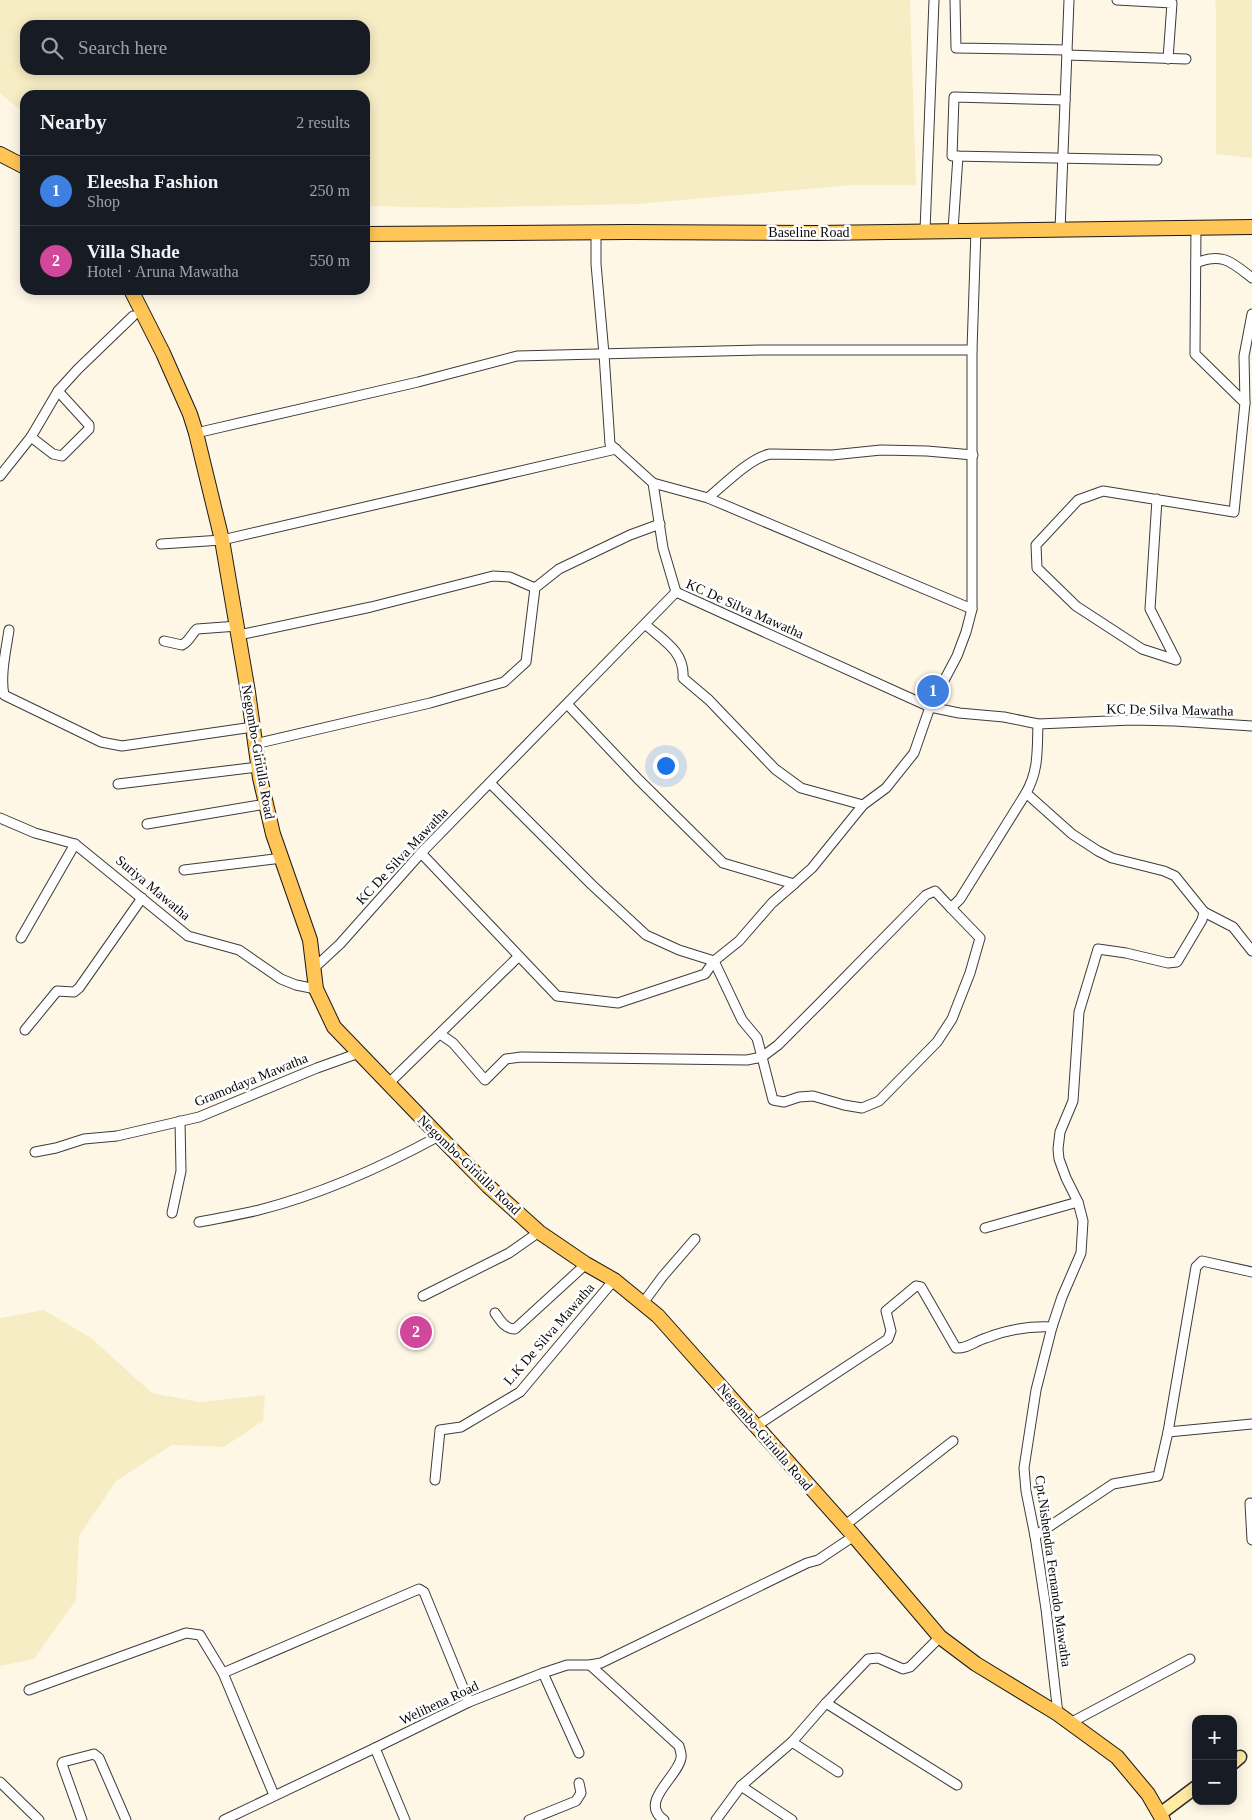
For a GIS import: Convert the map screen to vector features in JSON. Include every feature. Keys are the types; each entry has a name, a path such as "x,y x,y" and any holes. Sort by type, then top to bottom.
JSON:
{"main road":[{"path":"0,154 20,164"},
{"name":"Baseline Road","path":"370,234 817,233 1252,227"},
{"name":"Negombo-Giriulla Road","path":"134,295 163,353 190,414 196,433 222,540 238,631 258,767 266,804 273,834 310,940 316,989 334,1027 438,1136 488,1186 539,1232 586,1264 614,1280 658,1316 854,1536 940,1637 976,1664 1058,1714 1116,1757 1148,1794 1162,1817"}],"street":[{"path":"925,231 934,0"},
{"path":"955,0 956,48 1186,59"},
{"path":"1060,230 1069,0"},
{"path":"1116,0 1172,2 1168,59"},
{"path":"1065,100 954,97 952,156 1157,160"},
{"path":"953,230 958,156"},
{"path":"1196,227 1194,354 1245,403"},
{"path":"422,853 557,996 618,1003 705,974 714,961 739,941 772,903 812,868 864,805 886,788 914,753 930,707 957,656 972,608 972,350 976,230"},
{"path":"596,232 596,264 610,444 653,483 708,498 972,608"},
{"path":"1196,263 1209,258 1225,259 1252,278"},
{"path":"1157,500 1150,609 1176,660 1142,649 1076,606 1037,568 1036,545 1078,500 1102,491 1234,512 1245,403 1244,356 1252,314"},
{"path":"0,476 31,437 58,391 133,316"},
{"path":"196,433 418,382 517,356 760,350 972,350"},
{"path":"31,437 53,454 62,456 89,430 88,425 58,391"},
{"path":"161,544 222,540 616,449"},
{"path":"708,498 750,463 763,455 832,454 881,450 973,455"},
{"path":"653,483 663,548 676,592"},
{"path":"255,744 430,703 504,682 526,662 535,588 559,569 630,535 660,524"},
{"path":"164,641 182,645 189,641 193,633 198,629 238,631 371,608 493,576 510,577 535,588"},
{"name":"KC De Silva Mawatha","path":"313,969 340,944 422,853 646,625 676,592 930,707 958,713 1004,717 1038,724 1132,720 1252,726"},
{"path":"646,625 678,653 684,670 683,678 709,700 775,769 801,788 864,805"},
{"path":"9,630 2,675 1,688 4,695 101,742 122,746 253,727"},
{"path":"568,705 639,780 723,863 794,884"},
{"path":"951,908 960,899 1034,780 1037,767 1038,724"},
{"path":"118,784 258,767"},
{"path":"440,1034 453,1043 485,1080 506,1059 521,1057 747,1060 762,1057 778,1045 926,895 935,891 980,938 952,1019 937,1042 879,1101 862,1108 813,1096 799,1097 784,1102 773,1100 762,1057 757,1038 742,1020 714,961 679,950 646,935 592,885 490,783"},
{"path":"1026,793 1072,834 1098,851 1112,858 1164,871 1174,876 1204,912 1233,927 1252,951"},
{"path":"147,824 266,804"},
{"name":"Suriya Mawatha","path":"0,818 35,833 75,844 188,936 239,950 280,979 316,989"},
{"path":"21,938 75,844"},
{"path":"184,870 282,858"},
{"path":"25,1030 57,991 74,992 79,988 142,898"},
{"name":"Cpt.Nishendra Fernando Mawatha","path":"1058,1714 1046,1609 1026,1491 1024,1468 1036,1390 1052,1327 1062,1297 1081,1253 1083,1221 1078,1202 1059,1159 1058,1149 1060,1132 1070,1109 1074,1093 1079,1012 1098,949 1126,953 1168,963 1177,962 1202,920 1204,912"},
{"path":"388,1084 518,956"},
{"name":"Gramodaya Mawatha","path":"34,1152 56,1148 84,1139 117,1136 199,1117 317,1068 359,1053"},
{"path":"172,1213 181,1171 180,1121"},
{"path":"199,1222 259,1210 332,1187 404,1155 438,1136"},
{"path":"985,1228 1078,1202"},
{"path":"423,1296 509,1253 539,1232"},
{"path":"643,1303 695,1238"},
{"path":"1035,1536 1113,1484 1158,1476 1168,1432 1196,1267 1202,1260 1252,1272"},
{"path":"495,1313 504,1324 509,1328 515,1329 586,1264"},
{"name":"L.K De Silva Mawatha","path":"435,1480 440,1430 462,1427 520,1392 614,1280"},
{"path":"756,1426 888,1339 891,1331 886,1311 916,1286 921,1287 956,1348 962,1348 985,1338 1034,1326 1052,1327"},
{"path":"1168,1432 1252,1424"},
{"path":"844,1526 954,1442"},
{"path":"1250,1503 1252,1540"},
{"name":"Welihena Road","path":"224,1820 241,1816 274,1795 469,1702 567,1665 601,1663 807,1563 818,1560 854,1536"},
{"path":"223,1673 419,1589 424,1592 469,1702"},
{"path":"28,1690 186,1634 200,1635 223,1673 274,1795"},
{"path":"716,1820 741,1786 792,1742 826,1703 868,1660 878,1658 903,1669 910,1667 940,1637"},
{"path":"1070,1723 1190,1659"},
{"path":"590,1665 679,1746 682,1756 659,1793 655,1805 659,1817 664,1820"},
{"path":"543,1673 579,1753"},
{"path":"826,1703 957,1785"},
{"path":"792,1742 838,1772"},
{"path":"375,1748 405,1820"},
{"path":"82,1820 62,1764 63,1762 94,1754 99,1758 126,1820"},
{"path":"0,1782 39,1820"},
{"path":"529,1820 576,1801 581,1794 579,1784"},
{"path":"741,1786 792,1820"},
{"path":"1162,1817 1192,1791"}],"shaded area":[{"path":"0,0 910,0 916,185 852,185 638,204 454,208 370,206 370,90 20,90 20,110 0,93"},
{"path":"1215,0 1252,0 1252,157 1250,158 1216,154"},
{"path":"44,1310 91,1338 152,1393 200,1402 265,1395 263,1421 224,1447 172,1445 116,1481 79,1536 76,1600 34,1659 0,1666 0,1318"}],"place":[{"name":"Eleesha Fashion","path":"933,691"},
{"name":"Villa Shade","path":"416,1332"}]}
